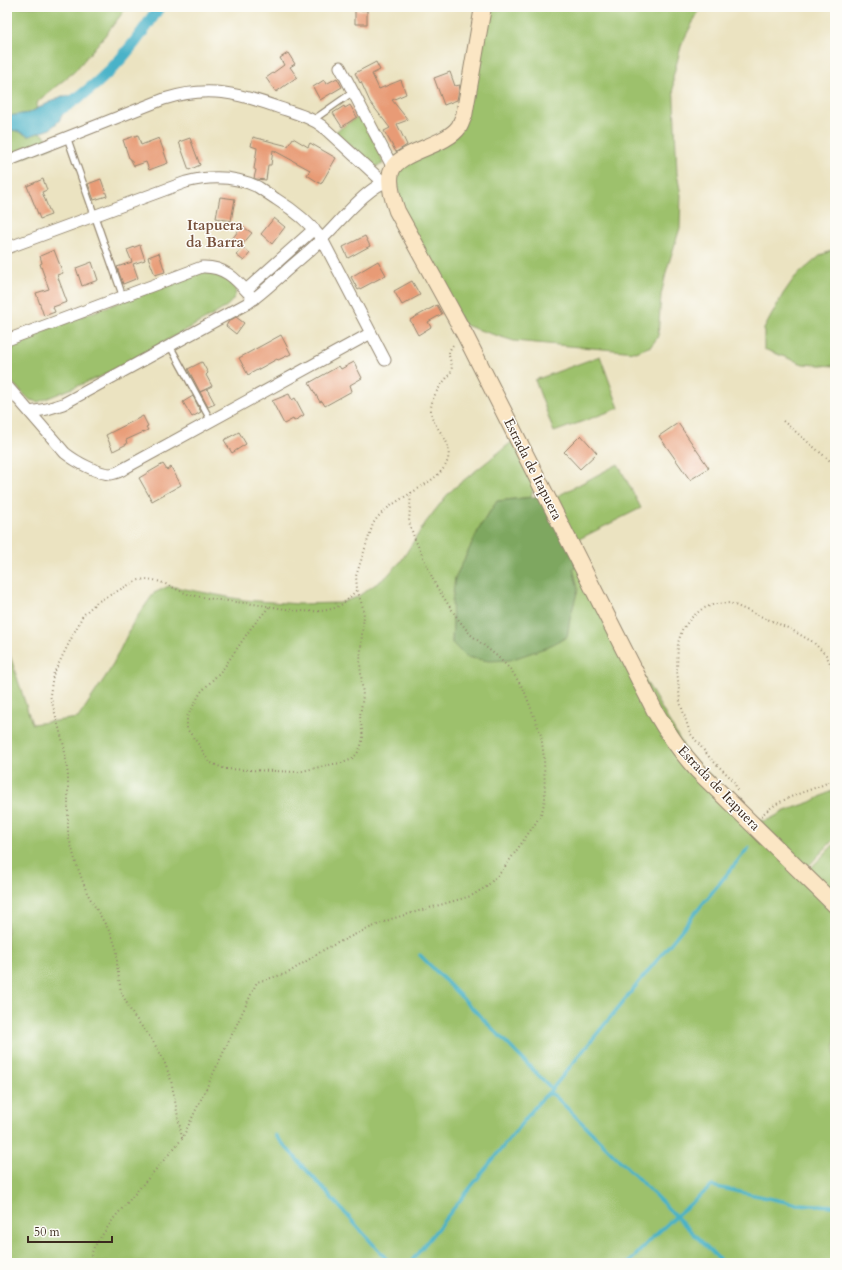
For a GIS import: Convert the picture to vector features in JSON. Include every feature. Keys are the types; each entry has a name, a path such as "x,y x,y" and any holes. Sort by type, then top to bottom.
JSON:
{"street":[{"path":"30,412 63,404 248,303 322,239 350,210 389,177 403,159 447,138 452,134 459,127 464,116 483,7"},
{"path":"340,67 353,92 389,177"},
{"path":"7,161 176,95 218,92 250,97 313,120 389,177"},
{"name":"Estrada de Itapuera","path":"389,177 394,201 401,220 465,335 656,713 670,736 697,770 835,905"},
{"path":"7,248 186,182 205,178 224,178 234,180 257,187 291,208 314,229 322,239 385,360"},
{"path":"246,290 314,229"},
{"path":"7,340 202,268 209,267 223,271 234,278 254,299"},
{"path":"7,386 65,453 99,471 112,474 126,468 371,333"}],"lane":[{"path":"313,120 353,92"},
{"path":"67,137 123,297"},
{"path":"170,346 211,421"}],"path":[{"path":"270,606 251,628 223,669 201,692 187,717 186,729 199,745 209,762 225,769 298,772 350,760 357,754 363,737 360,716 363,696 360,663 364,616 357,589 356,576 376,517 381,512 435,477 443,470 449,450 446,440 435,425 432,417 432,400 451,374 450,349 453,344 465,335"},
{"path":"784,421 835,465"},
{"path":"88,1263 94,1247 114,1218 182,1139 257,982 288,973 325,949 391,918 471,896 486,887 502,871 542,812 546,799 541,735 524,690 511,670 470,634 436,586 414,537 409,522 411,492"},
{"path":"182,1139 171,1080 163,1058 150,1037 133,1015 121,992 117,966 117,951 112,936 87,893 68,835 68,776 64,746 50,695 53,675 83,615 97,602 142,579 153,579 190,594 296,610 321,611 332,609 342,605 357,589"},
{"path":"738,795 734,781 710,758 690,733 680,702 677,669 678,643 682,630 690,618 702,609 715,604 730,603 788,628 813,642 826,655 835,670"},
{"path":"753,824 762,814 776,803 835,779"}],"green space":[{"path":"7,7 127,7 74,72 38,101 36,109 29,113 9,116 7,115"},
{"path":"488,7 701,7 682,43 673,77 677,174 681,195 680,228 667,269 661,295 658,337 651,346 636,352 514,341 463,324 403,212 396,178 405,161 451,139"},
{"path":"362,114 383,164 375,167 335,132"},
{"path":"7,129 29,136 41,132 54,146 7,164"},
{"path":"835,249 835,366 803,364 764,349 764,329 783,294 795,277 821,255"},
{"path":"204,271 216,273 233,284 235,294 230,303 215,314 102,376 38,402 30,400 7,378 7,344"},
{"path":"600,356 619,408 554,432 535,380"},
{"path":"513,441 535,483 531,497 497,501 481,525 455,578 452,643 466,657 567,637 570,618 578,589 573,568 579,565 688,754 754,818 764,821 770,819 785,811 811,802 835,789 835,838 799,876 835,912 835,1263 7,1263 7,646 32,724 78,718 110,670 133,623 154,593 169,586 244,600 299,604 340,603 357,597 386,577 401,561 426,522 454,488"},
{"path":"618,464 641,508 575,541 552,499"},
{"path":"542,496 581,563 573,568 578,589 570,618 567,637 545,648 510,660 489,661 466,657 452,643 452,602 455,578 481,525 497,501"},
{"path":"835,843 835,900 806,873"}],"water":[{"path":"62,96 72,96 59,121 50,129 29,136 7,129 7,115 29,113"}],"building":[{"path":"355,10 367,10 367,24 355,24"},
{"path":"288,53 295,64 290,67 297,77 276,92 266,78 284,65 280,58"},
{"path":"376,62 380,70 372,74 379,89 401,80 406,94 392,100 408,120 397,124 407,145 396,152 384,131 390,128 370,102 355,73"},
{"path":"450,72 455,86 460,85 457,100 444,105 434,78"},
{"path":"337,78 342,87 320,100 313,87 324,80 326,84"},
{"path":"350,105 357,117 342,127 333,113 344,106 345,108"},
{"path":"138,135 141,145 159,138 168,163 149,170 146,162 134,166 129,158 123,140"},
{"path":"253,137 288,146 293,138 308,147 310,143 336,158 321,184 307,175 310,170 273,150 271,165 268,165 266,180 256,179 254,178 256,170 254,169 257,148 251,146"},
{"path":"190,138 200,165 189,170 179,142"},
{"path":"43,179 47,190 42,192 51,215 40,219 27,186"},
{"path":"101,179 107,196 94,200 88,184"},
{"path":"220,197 235,199 231,221 216,218"},
{"path":"274,218 285,227 272,244 261,234"},
{"path":"242,226 252,233 241,246 232,239"},
{"path":"365,236 370,246 348,258 343,247"},
{"path":"140,245 145,260 133,264 138,278 123,284 117,267 132,262 127,250"},
{"path":"242,247 250,253 244,261 236,255"},
{"path":"54,250 63,273 57,275 67,302 53,307 55,312 44,316 36,293 49,289 40,264 42,263 40,256"},
{"path":"159,253 165,272 155,275 148,257"},
{"path":"378,261 386,275 358,290 351,277"},
{"path":"92,262 98,280 82,286 76,268"},
{"path":"412,281 420,295 402,305 394,291"},
{"path":"437,305 442,314 428,322 431,327 418,335 410,320"},
{"path":"236,317 244,323 236,334 226,326 229,321"},
{"path":"281,335 291,354 278,360 277,359 248,375 239,358"},
{"path":"202,362 208,373 206,375 212,386 200,392 188,369"},
{"path":"354,362 362,378 350,385 352,391 325,406 322,401 320,402 309,383 339,366 341,369"},
{"path":"207,389 215,404 208,407 200,392"},
{"path":"289,394 292,400 295,398 304,415 294,421 293,419 284,424 272,401"},
{"path":"193,396 201,412 192,417 183,402"},
{"path":"143,416 148,426 146,427 148,430 126,440 127,444 113,451 106,435"},
{"path":"678,423 709,468 690,480 659,436"},
{"path":"239,432 246,444 232,453 224,440"},
{"path":"581,435 597,453 580,469 564,452"},
{"path":"163,464 167,470 171,467 181,485 152,501 139,478"}],"waterway":[{"path":"55,112 86,92 114,67 138,38 159,7"},
{"path":"410,1263 538,1103 552,1089 749,847"},
{"path":"420,955 552,1089"},
{"path":"548,1094 555,1096 723,1263"},
{"path":"275,1135 390,1263"},
{"path":"629,1263 649,1241 712,1186 796,1204 835,1206"}],"district":[{"name":"Itapuera da Barra","path":"215,234"}]}
